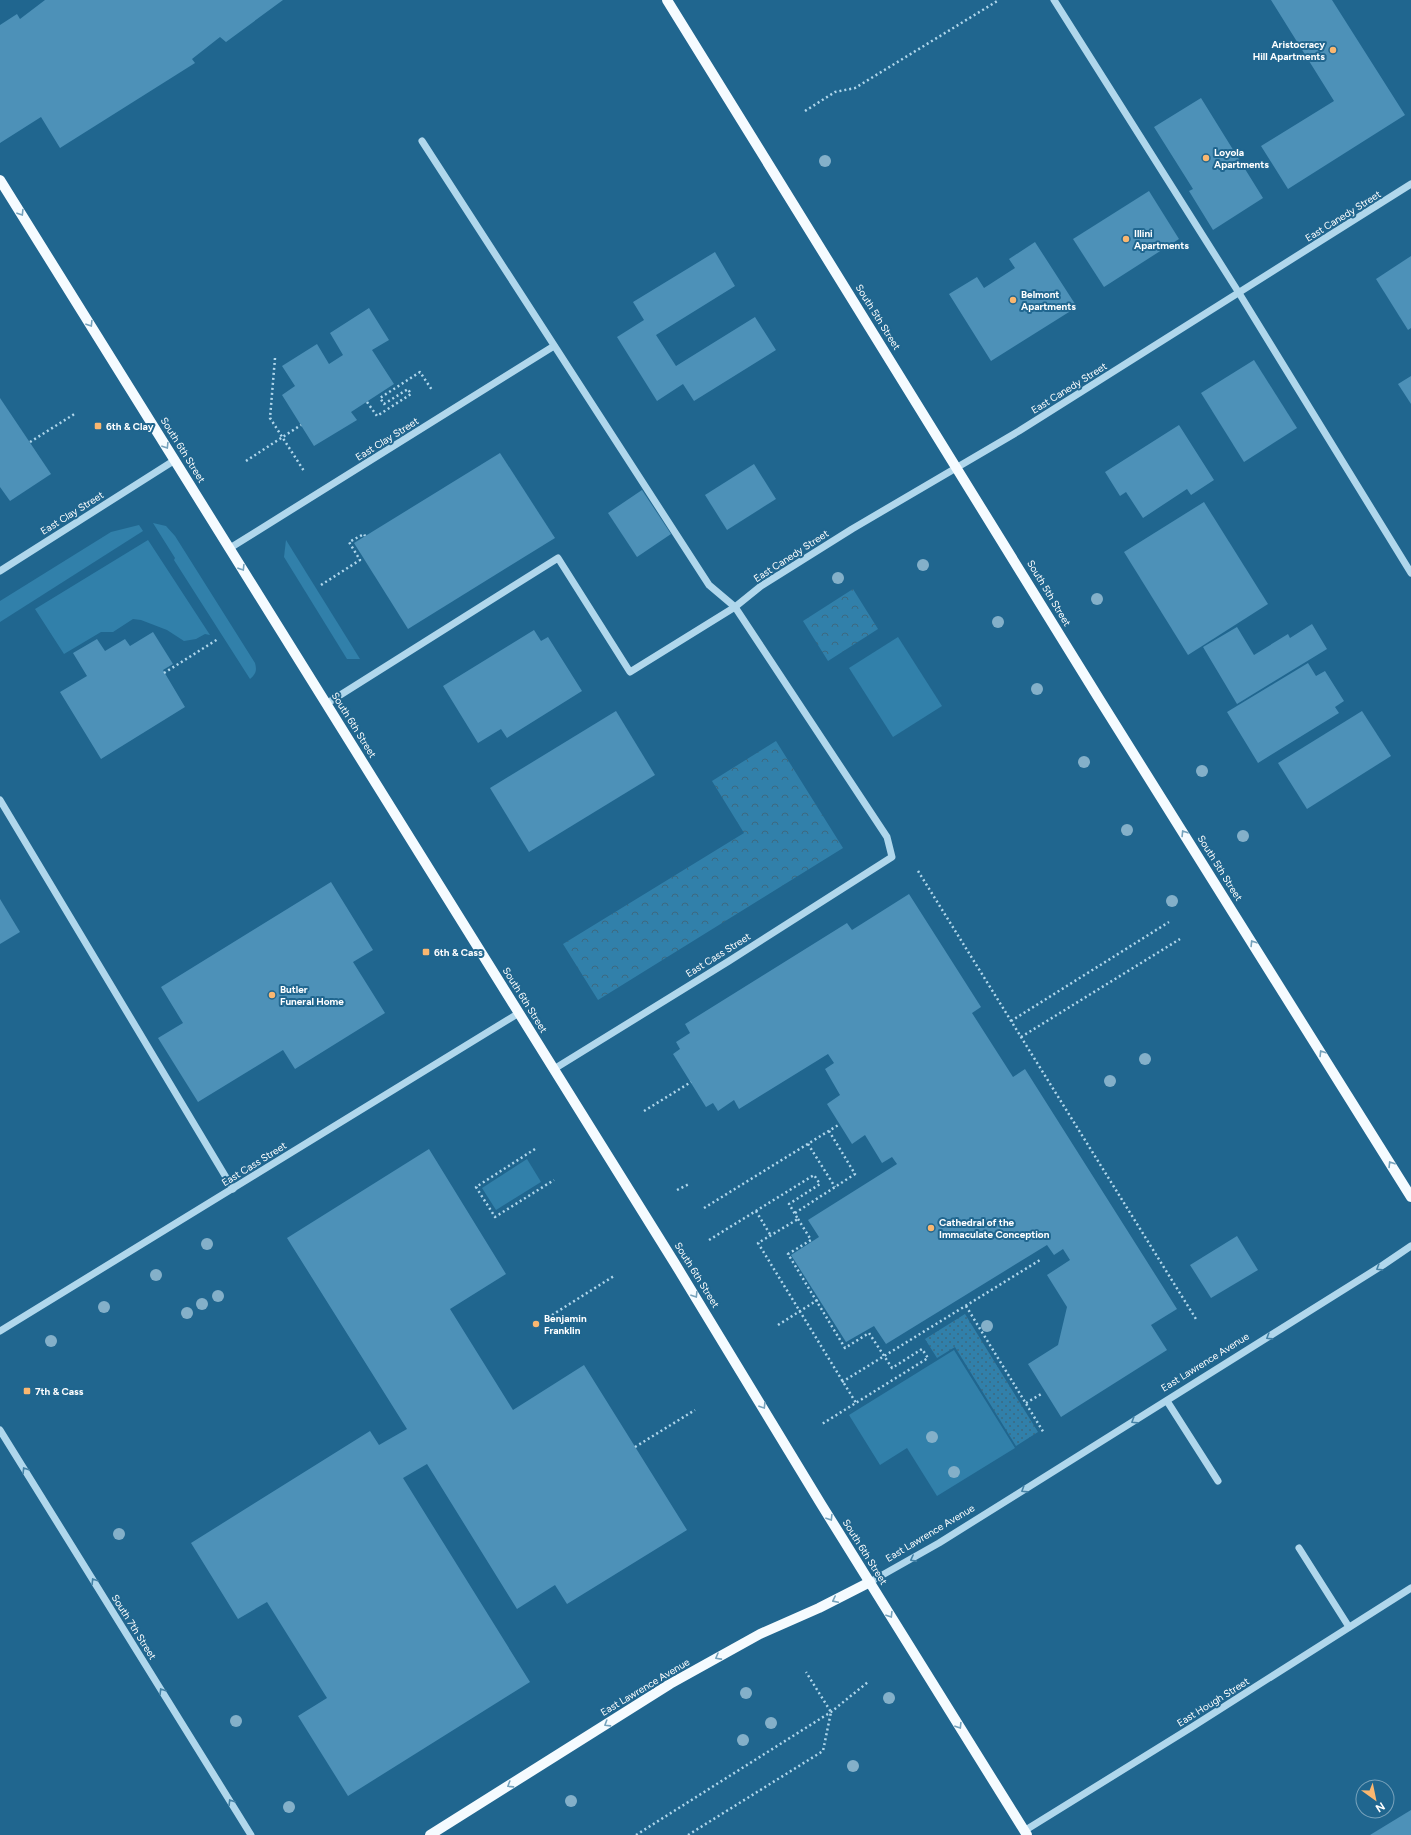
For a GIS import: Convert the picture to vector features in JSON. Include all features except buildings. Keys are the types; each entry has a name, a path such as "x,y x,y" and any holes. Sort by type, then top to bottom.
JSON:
{"main road":[{"name":"South 5th Street","path":"667,0 1411,1197"},
{"name":"South 6th Street","path":"0,180 687,1282 1025,1833"},
{"name":"East Lawrence Avenue","path":"430,1835 670,1684 760,1634 819,1608 870,1582"}],"street":[{"path":"1054,0 1239,293 1411,573"},
{"path":"422,141 709,585 735,607"},
{"name":"East Canedy Street","path":"326,704 558,558 630,672 735,607 761,586 852,529 1019,431 1411,184"},
{"name":"East Clay Street","path":"230,548 554,346"},
{"name":"East Clay Street","path":"0,571 175,460"},
{"name":"East Cass Street","path":"554,1069 729,961 892,857 887,837 735,607"},
{"path":"0,800 233,1189"},
{"name":"East Cass Street","path":"0,1331 518,1013"},
{"name":"East Lawrence Avenue","path":"870,1582 928,1550 1167,1401 1411,1246"},
{"path":"1167,1401 1218,1480"},
{"name":"South 7th Street","path":"0,1430 251,1835"},
{"path":"1299,1548 1349,1627"},
{"name":"East Hough Street","path":"1025,1833 1411,1588"}],"path":[{"path":"805,111 836,92 855,88 999,0"},
{"path":"275,358 270,418 304,471"},
{"path":"368,402 377,416 411,394 408,389 384,404 380,398 420,372 432,390"},
{"path":"30,442 76,413"},
{"path":"246,460 301,425"},
{"path":"321,585 360,560 350,542 364,534 365,536"},
{"path":"164,673 218,639"},
{"path":"918,871 1196,1319"},
{"path":"1011,1021 1169,922"},
{"path":"1021,1037 1180,939"},
{"path":"644,1111 690,1082"},
{"path":"704,1208 840,1124"},
{"path":"795,1213 855,1174 829,1131"},
{"path":"808,1144 835,1187"},
{"path":"535,1149 476,1186 495,1217 554,1180"},
{"path":"709,1240 814,1176 820,1184 789,1204 811,1240 788,1254 818,1300 845,1348 869,1333 892,1368 922,1349 928,1358 822,1424"},
{"path":"677,1190 689,1184"},
{"path":"756,1211 771,1236"},
{"path":"798,1219 758,1244 856,1403"},
{"path":"842,1382 1040,1260"},
{"path":"552,1315 614,1276"},
{"path":"778,1325 818,1300"},
{"path":"966,1306 1044,1433"},
{"path":"1026,1403 1042,1393"},
{"path":"635,1447 695,1410"},
{"path":"688,1835 823,1751 830,1712 806,1672"},
{"path":"636,1835 830,1712 868,1682"}],"green space":[{"path":"153,523 166,526 175,536 255,663 256,672 250,679 174,560 175,558"},
{"path":"139,525 143,531 0,622 0,601 111,532"},
{"path":"148,540 210,635 205,634 196,639 184,641 167,630 141,620 133,619 113,632 101,632 64,654 35,609"},
{"path":"286,540 360,659 347,659 284,557"},
{"path":"853,589 878,629 828,661 803,621"},
{"path":"898,637 942,706 893,737 849,668"},
{"path":"776,741 843,848 598,1000 563,944 744,833 712,781"},
{"path":"527,1159 541,1182 496,1210 482,1188"},
{"path":"965,1314 1038,1432 1016,1446 955,1347 937,1358 925,1339"},
{"path":"954,1350 1015,1448 937,1496 907,1448 880,1465 849,1415"}],"place":[{"name":"Aristocracy Hill Apartments","path":"1333,50"},
{"name":"Loyola Apartments","path":"1206,158"},
{"name":"Illini Apartments","path":"1126,239"},
{"name":"Belmont Apartments","path":"1013,300"},
{"name":"6th & Clay","path":"98,426"},
{"name":"6th & Cass","path":"426,952"},
{"name":"Butler Funeral Home","path":"272,995"},
{"name":"Cathedral of the Immaculate Conception","path":"931,1228"},
{"name":"Benjamin Franklin","path":"536,1324"},
{"name":"7th & Cass","path":"27,1391"}]}
